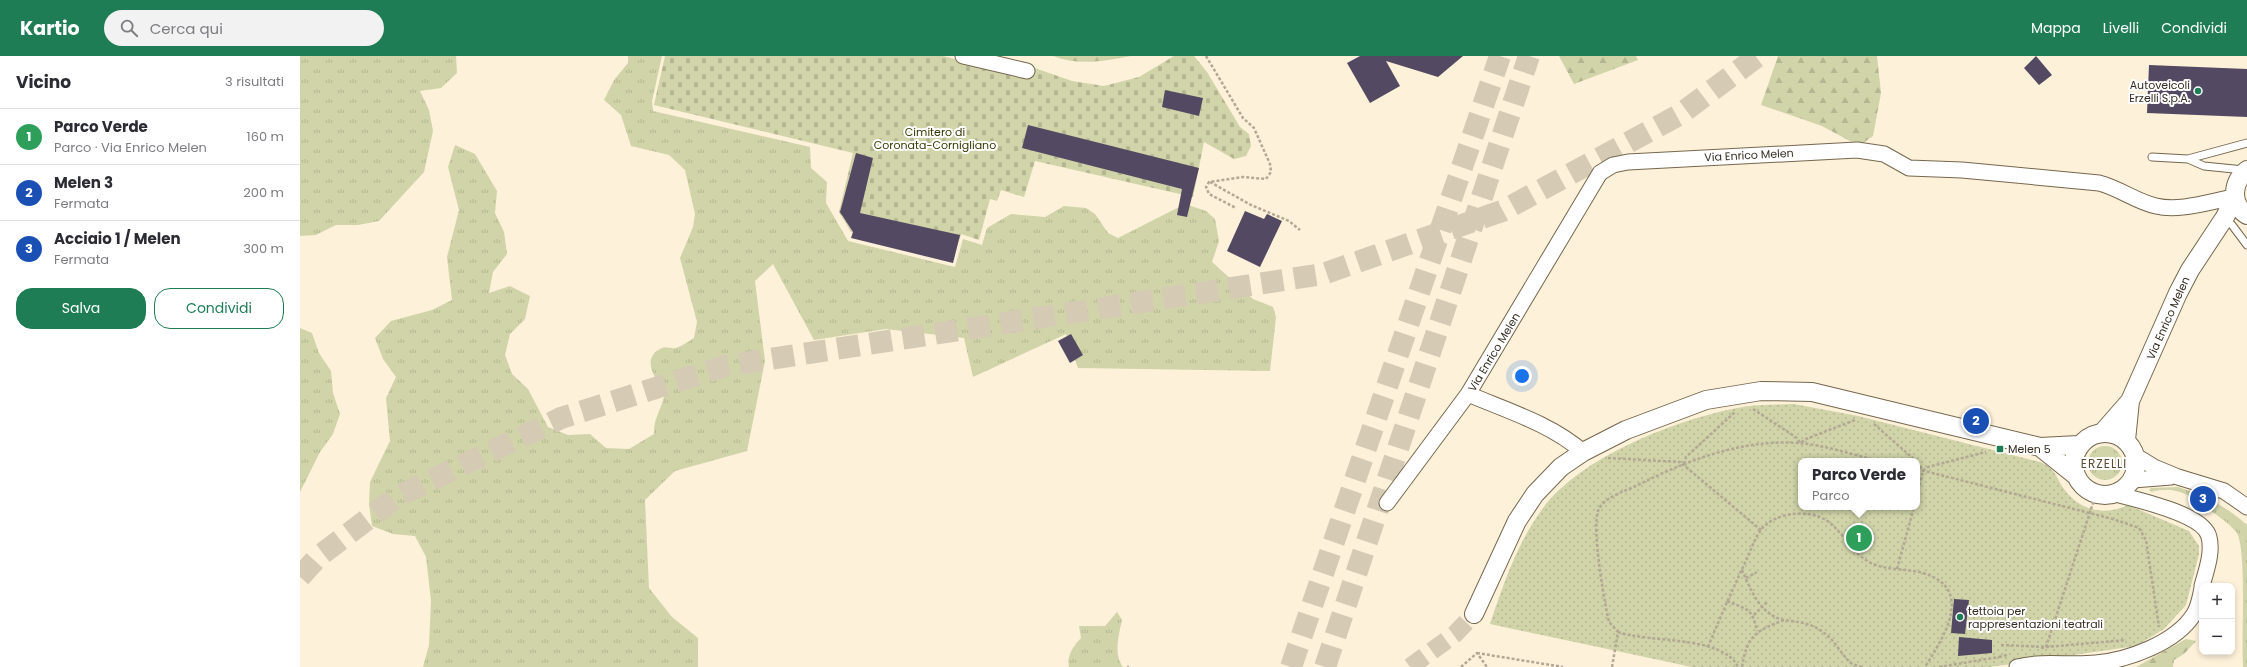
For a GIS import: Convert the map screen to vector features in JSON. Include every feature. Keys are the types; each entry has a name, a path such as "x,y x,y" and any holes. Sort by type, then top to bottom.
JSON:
{"street":[{"path":"963,56 1027,71"},
{"name":"Via Enrico Melen","path":"1387,503 1468,394 1600,173 1613,165 1628,162 1857,150 1884,154 1909,168 1962,170 2099,183 2113,187 2155,206 2172,208 2235,197"},
{"path":"2247,170 2237,182 2235,197 2237,206 2247,215"},
{"name":"Via Enrico Melen","path":"2102,432 2130,401 2190,270 2235,197"},
{"name":"Via Enrico Melen","path":"2211,238 2239,222"},
{"path":"1474,614 1489,585 1503,548 1526,507 1544,483 1561,467 1584,452 1626,430 1706,400 1748,392 1781,390 1812,392 2040,447 2079,445"},
{"path":"1468,394 1540,424 1563,436 1584,452"},
{"name":"Via Enrico Melen","path":"2126,440 2130,401"},
{"path":"2075,475 2074,460 2079,445 2089,436 2102,432 2114,434 2126,440 2136,456 2154,467 2178,477 2224,491 2247,507"},
{"path":"2040,447 2075,475 2082,486 2096,494 2104,496 2116,494 2127,488 2133,480 2137,470 2136,456"},
{"path":"2133,480 2178,477"},
{"path":"2116,494 2189,517 2205,527 2210,545 2203,583"},
{"path":"2017,667 2046,662 2095,663 2139,655 2177,632 2190,620 2199,601"}],"lane":[{"path":"2152,157 2188,159 2247,143"},
{"path":"2188,159 2204,166 2247,170"},
{"path":"2239,222 2247,245"}],"path":[{"path":"1206,56 1243,118 1254,128 1267,155 1271,172 1266,179 1262,180 1243,178 1209,182"},
{"path":"1209,182 1206,187 1209,194 1236,208"},
{"path":"1209,182 1251,205 1289,220 1300,230"},
{"path":"1748,392 1750,407 1797,438 1800,443"},
{"path":"1684,464 1686,457 1740,409"},
{"path":"1800,443 1806,439 1859,418"},
{"path":"1871,422 1913,458"},
{"path":"1920,483 1923,471 1928,467 1988,451 1992,436"},
{"path":"1738,667 1733,657 1708,647 1618,632 1609,622 1597,530 1598,510 1612,497 1684,464 1744,446 1769,443 1800,443 1866,458"},
{"path":"1605,457 1680,462 1761,530"},
{"path":"1920,466 1923,471"},
{"path":"1920,470 2131,524 2142,532 2146,540 2159,631"},
{"path":"2046,646 2096,494"},
{"path":"1897,569 1913,510"},
{"path":"1708,647 1727,601 1761,530 1787,515 1805,513 1815,515 1830,524 1856,553 1869,562 1922,573 1935,578 1943,585 1951,601 1950,622 1946,632 1925,667"},
{"path":"1742,570 1762,606 1773,616 1784,620 1805,622 1818,628 1826,634 1850,662 1862,667"},
{"path":"1746,578 1757,572"},
{"path":"1727,601 1747,610 1754,615 1757,631"},
{"path":"1754,615 1767,602"},
{"path":"1742,667 1745,653 1757,631 1784,620"},
{"path":"1612,667 1618,632"},
{"path":"2001,645 2046,646 2130,640"},
{"path":"1461,667 1477,653"},
{"path":"1477,653 1487,667"},
{"path":"1477,653 1563,667"},
{"path":"1850,662 1850,667"}],"green space":[{"path":"300,56 456,56 457,73 441,88 420,91 429,110 433,131 424,172 379,221 358,225 336,225 316,235 300,236"},
{"path":"628,56 662,56 652,101 653,111 810,147 811,168 827,182 826,203 848,241 955,267 963,239 982,245 987,228 1011,214 1045,217 1064,206 1086,208 1095,214 1108,233 1118,238 1185,204 1206,211 1215,219 1219,241 1212,262 1253,299 1273,307 1276,317 1270,371 1078,368 1066,334 973,377 964,338 886,329 814,340 773,264 755,281 765,361 747,451 675,471 645,500 649,588 672,617 698,638 698,667 423,667 429,645 431,601 426,557 415,536 393,534 372,526 369,504 370,482 390,441 386,398 396,377 383,359 375,338 391,321 432,310 452,300 447,257 459,210 448,167 455,145 475,154 497,191 495,213 504,232 507,254 493,272 489,293 510,286 530,296 525,319 510,334 505,355 512,374 528,389 548,427 568,435 590,434 606,448 629,449 654,434 655,423 665,392 654,375 651,363 652,357 655,352 662,348 677,347 694,338 697,322 680,258 693,227 695,214 685,170 669,155 631,146 621,115 604,100 614,80 628,63"},
{"name":"Cimitero di Coronata-Cornigliano","path":"665,56 943,56 1020,76 1029,66 1072,81 1104,86 1139,77 1174,56 1194,56 1207,72 1240,127 1249,134 1251,146 1246,156 1234,159 1204,142 1193,197 1035,161 1024,197 1001,190 997,201 990,199 979,240 961,234 954,258 851,232 839,212 853,153 654,105"},
{"path":"1053,56 1131,56 1112,60 1082,62"},
{"path":"1559,56 1636,56 1638,60 1574,84"},
{"path":"1778,56 1877,56 1881,93 1873,136 1859,146 1822,126 1761,105"},
{"path":"300,328 312,333 319,353 331,371 333,393 340,414 333,434 320,452 300,492"},
{"path":"1794,404 1858,416 2040,462 2052,470 2070,496 2085,507 2102,511 2128,505 2189,531 2199,546 2199,554 2186,605 2164,629 2136,646 1990,667 1692,667 1490,624 1518,549 1543,508 1560,490 1581,473 1605,457 1658,431 1712,414 1758,405"},
{"path":"2108,446 2117,451 2121,456 2121,470 2117,475 2112,479 2102,480 2098,479 2089,470 2088,460 2089,456 2098,447"},
{"path":"2178,487 2215,502 2247,525 2247,667 2243,667 2243,576 2240,543 2237,533 2221,518 2186,494 2173,490 2159,490 2151,492 2149,490 2151,488"},
{"path":"1117,612 1122,620 1117,650 1123,667 1069,667 1068,663 1070,655 1073,648 1081,638 1079,626 1105,626"},
{"path":"2186,639 2196,641 2184,654 2174,660 2173,667 2136,667"}],"building":[{"path":"1360,56 1463,56 1438,77 1386,61 1400,86 1370,103 1347,63"},
{"path":"2036,56 2052,75 2039,85 2024,68"},
{"name":"Autoveicoli Erzelli S.p.A.","path":"2149,65 2247,69 2247,117 2147,113"},
{"path":"1165,90 1203,98 1199,116 1162,107"},
{"path":"1028,125 1199,168 1187,217 1177,215 1182,189 1022,148"},
{"path":"856,153 873,158 860,213 960,235 953,263 851,238 853,232 840,212"},
{"path":"1245,211 1264,219 1267,214 1282,221 1260,267 1227,251"},
{"path":"1071,334 1083,355 1070,363 1058,341"},
{"name":"tettoia per rappresentazioni teatrali","path":"1954,599 1969,600 1965,634 1951,633"},
{"path":"1959,637 1992,640 1992,653 1958,656"}],"tunnel":[{"path":"1291,667 1500,56"},
{"path":"1325,667 1529,56"},
{"path":"300,577 318,557 398,496 561,418 725,366 1323,274 1502,211 1679,115 1758,56"},
{"path":"1410,667 1455,634 1474,614"}],"place":[{"name":"Autoveicoli Erzelli S.p.A.","path":"2198,91"},
{"name":"Melen 3","path":"1976,421"},
{"name":"Melen 5","path":"2000,449"},
{"name":"Acciaio 1 / Melen","path":"2203,499"},
{"name":"Parco Verde","path":"1859,538"},
{"name":"tettoia per rappresentazioni teatrali","path":"1960,617"}],"district":[{"name":"ERZELLI","path":"2104,463"}]}
